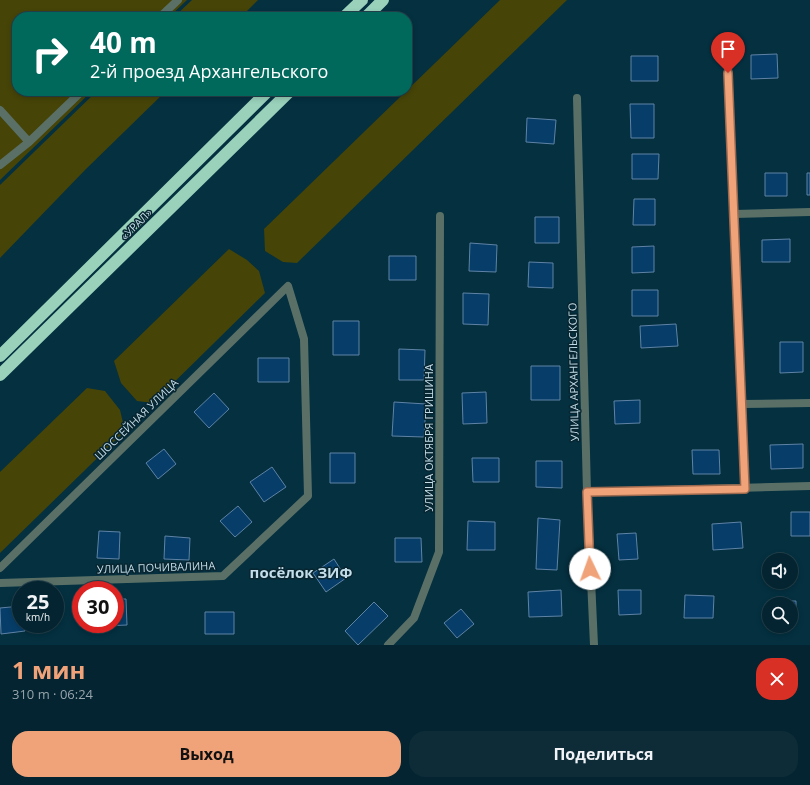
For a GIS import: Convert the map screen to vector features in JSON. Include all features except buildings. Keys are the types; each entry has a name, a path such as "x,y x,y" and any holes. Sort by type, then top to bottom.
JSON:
{"highway":[{"path":"349,12 362,0"},
{"path":"371,12 383,0"},
{"name":"«УРАЛ»","path":"0,356 263,96"},
{"name":"«УРАЛ»","path":"0,375 285,96"}],"street":[{"path":"165,12 178,0"},
{"path":"727,42 745,489"},
{"path":"0,165 29,142 77,96"},
{"name":"УЛИЦА АРХАНГЕЛЬСКОГО","path":"577,98 587,492 594,645"},
{"path":"0,110 29,142"},
{"path":"734,214 810,212"},
{"name":"УЛИЦА ОКТЯБРЯ ГРИШИНА","path":"388,645 414,618 439,552 440,216"},
{"name":"ШОССЕЙНАЯ УЛИЦА","path":"0,568 288,286"},
{"name":"УЛИЦА ПОЧИВАЛИНА","path":"0,583 223,576 308,496 304,339 288,286"},
{"path":"741,404 810,403"},
{"path":"587,492 745,489 810,486"}],"shaded area":[{"path":"0,0 187,0 174,12 12,12 12,96 87,96 0,180"},
{"path":"192,0 258,0 246,12 179,12"},
{"path":"500,0 567,0 297,263 283,262 265,251 264,229 401,96 412,96 412,85"},
{"path":"92,96 161,96 85,170 0,258 0,185"},
{"path":"229,249 247,260 259,271 265,293 153,403 137,401 121,383 114,361"},
{"path":"87,388 105,391 120,410 125,431 0,553 0,472"}],"district":[{"name":"посёлок ЗИФ","path":"301,572"}],"route":[{"path":"590,569 587,492 745,489 728,73"}]}
